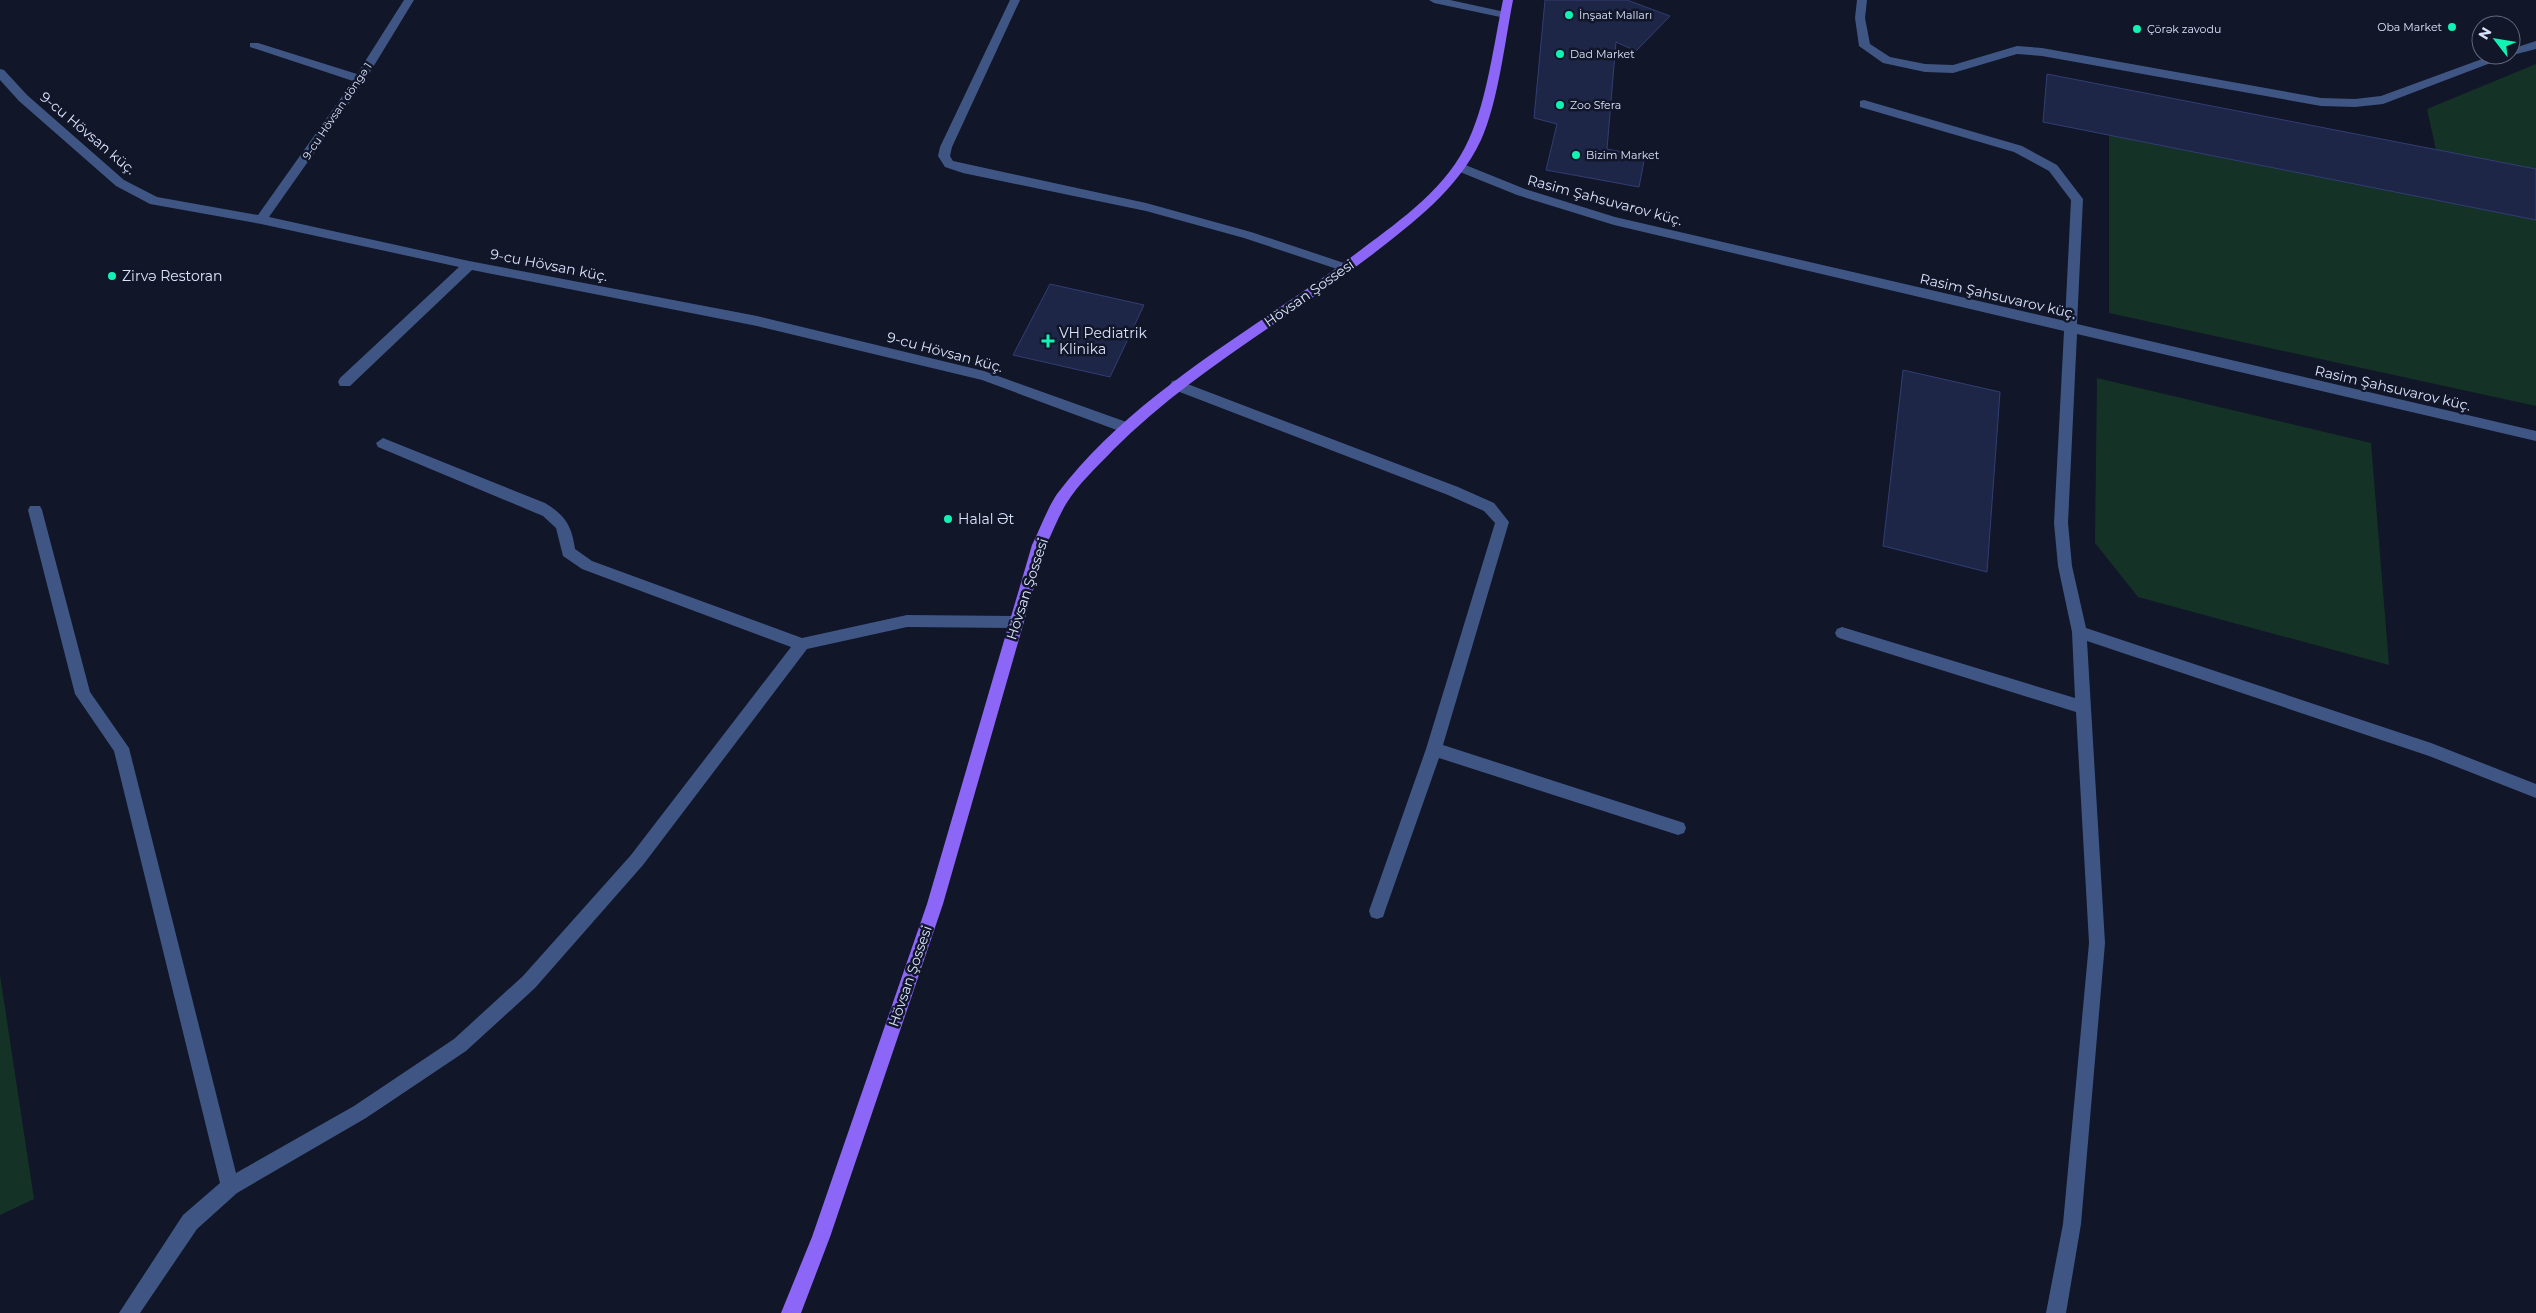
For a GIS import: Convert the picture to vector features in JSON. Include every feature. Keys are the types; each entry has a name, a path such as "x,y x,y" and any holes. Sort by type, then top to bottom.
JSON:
{"main road":[{"name":"Hövsan Şossesi","path":"791,1313 821,1237 935,904 1015,622 1039,545 1061,500 1090,465 1127,428 1177,384 1346,268 1405,223 1438,194 1475,140 1484,115 1508,0"}],"street":[{"name":"9-cu Hövsan döngə 1","path":"261,220 360,79 410,0"},
{"path":"1015,0 946,147 944,156 949,164 963,169 1146,207 1247,235 1346,268"},
{"path":"1434,0 1505,16"},
{"path":"1862,0 1860,18 1865,46 1887,60 1925,68 1953,69 2017,50 2042,52 2321,102 2354,103 2383,100 2477,65"},
{"path":"2521,49 2536,44"},
{"path":"254,45 360,79"},
{"name":"9-cu Hövsan küç.","path":"0,73 23,98 120,183 154,201 261,220 469,265 757,321 975,374 1127,428"},
{"path":"1864,104 2018,148 2053,168 2077,199 2061,523 2065,566 2079,632 2097,943 2072,1224 2056,1313"},
{"name":"Rasim Şahsuvarov küç.","path":"1459,166 1521,192 1614,221 2536,436"},
{"path":"345,382 469,265"},
{"path":"1177,384 1453,491 1489,507 1502,522 1434,749 1377,911"},
{"path":"383,443 540,507 559,518 566,534 568,552 587,565 802,644 907,621 1015,622"},
{"path":"35,510 83,694 121,748 230,1186"},
{"path":"1842,632 2083,708"},
{"path":"2079,632 2431,750 2536,791"},
{"path":"129,1313 190,1222 230,1186 360,1112 460,1045 529,982 638,860 802,644"},
{"path":"1434,749 1678,828"}],"green space":[{"path":"2536,64 2536,169 2436,150 2427,109"},
{"path":"2109,135 2536,220 2536,406 2109,313"},
{"path":"2097,378 2371,443 2389,665 2138,597 2095,543"},
{"path":"0,975 34,1199 0,1215"}],"building":[{"path":"1545,0 1627,0 1670,16 1636,51 1616,42 1607,149 1645,156 1639,187 1546,170 1557,124 1534,118"},
{"path":"2047,74 2536,169 2536,220 2043,122"},
{"path":"1050,284 1144,305 1110,377 1013,355"},
{"path":"1903,370 2000,392 1987,572 1883,546"}],"place":[{"name":"İnşaat Malları","path":"1569,15"},
{"name":"Oba Market","path":"2452,27"},
{"name":"Çörək zavodu","path":"2137,29"},
{"name":"Dad Market","path":"1560,54"},
{"name":"Zoo Sfera","path":"1560,105"},
{"name":"Bizim Market","path":"1576,155"},
{"name":"Zirvə Restoran","path":"112,276"},
{"name":"VH Pediatrik Klinika","path":"1048,341"},
{"name":"Halal Ət","path":"948,519"}]}
